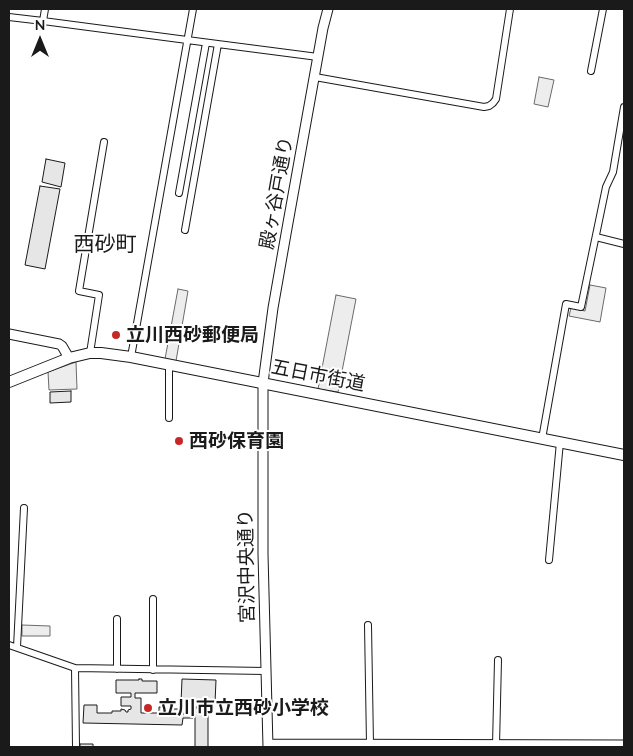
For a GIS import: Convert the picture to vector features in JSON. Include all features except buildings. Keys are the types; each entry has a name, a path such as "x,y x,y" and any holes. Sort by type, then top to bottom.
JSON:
{"main road":[{"name":"五日市街道","path":"9,382 68,358 90,353 101,353 131,357 624,455"}],"street":[{"path":"43,21 45,9"},
{"path":"131,357 193,9"},
{"name":"殿ヶ谷戸通り","path":"262,383 273,308 328,9"},
{"path":"315,76 484,107 489,106 496,98 510,9"},
{"path":"591,71 603,9"},
{"path":"9,17 318,56"},
{"path":"179,193 206,43"},
{"path":"185,230 218,44"},
{"path":"542,439 566,304 581,307 606,188 613,172 624,107"},
{"path":"90,353 99,295 79,291 104,142"},
{"path":"184,167 196,169"},
{"path":"596,238 624,244"},
{"path":"9,334 59,344 68,358"},
{"path":"169,365 169,418"},
{"name":"宮沢中央通り","path":"262,383 263,554 268,746"},
{"path":"549,560 560,442"},
{"path":"17,647 24,508"},
{"path":"153,599 154,670"},
{"path":"117,619 117,669"},
{"path":"368,625 372,745"},
{"path":"9,644 75,668 266,671"},
{"path":"496,745 498,660"},
{"path":"75,668 76,747"},
{"path":"268,746 624,744"}],"shaded area":[{"path":"539,77 554,80 548,107 534,104"},
{"path":"590,285 606,288 600,322 569,316 571,308 585,311"},
{"path":"178,289 188,291 176,361 165,359"},
{"path":"336,295 356,299 338,392 318,389"},
{"path":"76,362 77,389 49,390 48,372"},
{"path":"22,625 50,626 50,636 22,636"}],"place":[{"name":"立川西砂郵便局","path":"116,335"},
{"name":"西砂保育園","path":"179,441"},
{"name":"立川市立西砂小学校","path":"148,708"}],"district":[{"name":"西砂町","path":"105,245"}]}
